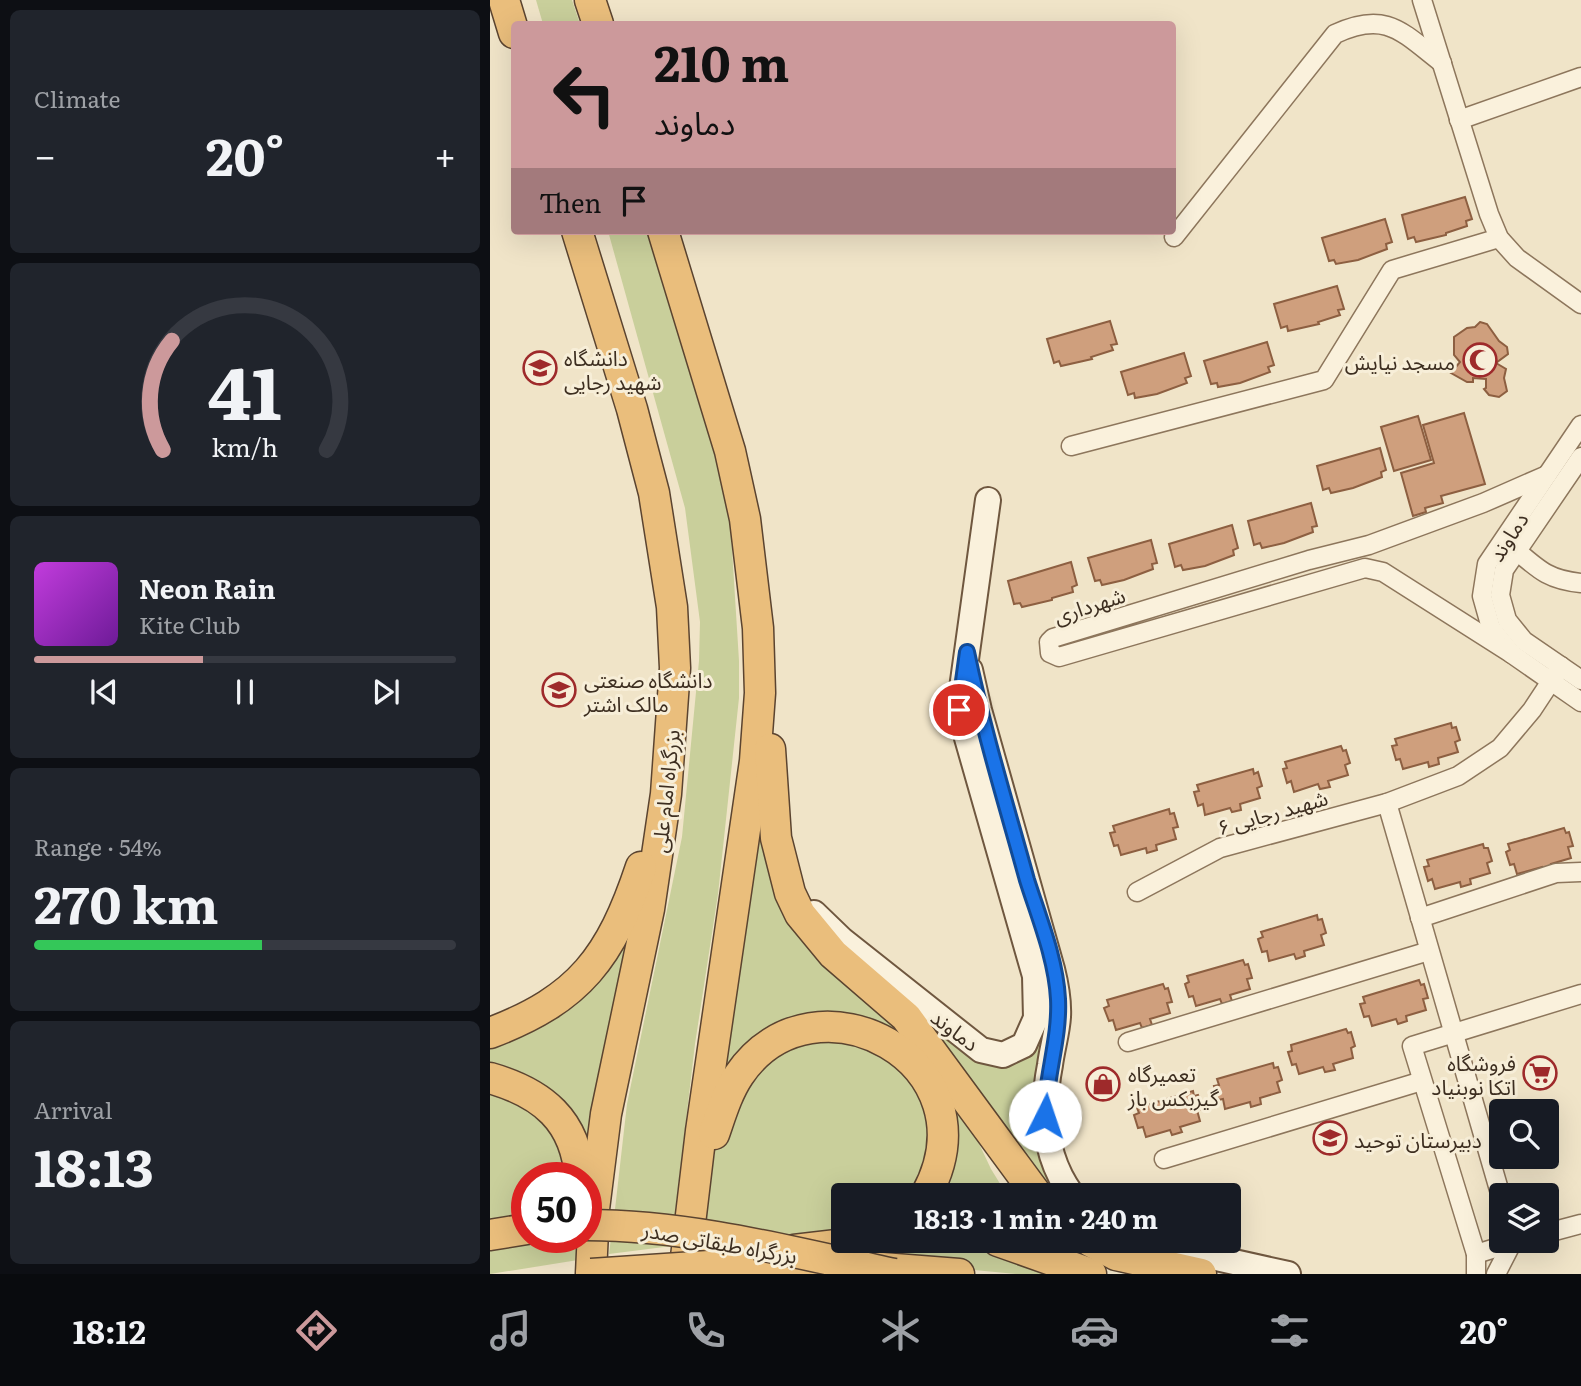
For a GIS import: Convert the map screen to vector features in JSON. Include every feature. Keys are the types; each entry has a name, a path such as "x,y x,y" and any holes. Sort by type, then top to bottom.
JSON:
{"highway":[{"path":"504,0 511,23"},
{"path":"590,0 597,21"},
{"name":"بزرگراه امام علی","path":"578,235 632,409 654,493 672,607 675,667 666,794 649,909 606,1114 590,1259"},
{"path":"664,235 730,451 746,519 758,628 760,693 755,761 701,1131 684,1274"},
{"path":"760,693 771,752 776,838 790,893 800,914 833,954 906,1017 1028,1183"},
{"path":"490,1033 544,1010 568,992 598,959 629,903 666,794"},
{"path":"696,1187 730,1089 752,1059 765,1047 786,1037 816,1028 838,1027 856,1029 886,1040 910,1060 928,1083 940,1110 944,1140 940,1164 931,1183"},
{"path":"490,1078 528,1091 551,1110 574,1147 577,1162"},
{"path":"961,1091 989,1154 1007,1183"},
{"name":"بزرگراه طبقاتی صدر","path":"602,1226 635,1226 701,1234 894,1274"},
{"path":"490,1235 511,1232"},
{"path":"740,1264 831,1240"},
{"path":"802,1248 831,1245"},
{"path":"1032,1253 1091,1274"},
{"path":"1078,1253 1125,1274"},
{"path":"1112,1253 1201,1274"},
{"path":"590,1259 861,1266 959,1274"}],"main road":[{"name":"دماوند","path":"785,873 814,914 842,940 981,1049 991,1054 1003,1055 1024,1045 1035,1018 1035,976 959,710 988,500"},
{"name":"دماوند","path":"967,652 979,710 1058,996 1058,1017 1047,1083 1046,1132 1053,1160 1065,1183"},
{"path":"1194,1253 1288,1274"}],"street":[{"path":"1422,0 1499,239 1517,258 1581,304"},
{"path":"1176,234 1335,34 1356,24 1380,23 1402,33 1442,63"},
{"path":"1459,120 1581,77"},
{"path":"1071,446 1324,380 1392,270 1499,239"},
{"name":"دماوند","path":"1581,425 1487,564 1482,596 1491,628 1512,654 1556,673 1581,680"},
{"name":"دماوند","path":"1580,460 1504,570 1500,595 1507,620 1581,702"},
{"name":"شهرداری","path":"1375,568 1365,568 1315,582 1059,657 1050,653 1048,647 1053,638 1310,560 1370,545 1483,503 1547,475"},
{"path":"1370,545 1375,568 1512,654"},
{"path":"1517,551 1540,570 1560,581 1581,583"},
{"path":"1310,560 1315,582"},
{"name":"شهید رجایی ۶","path":"1137,892 1220,848 1387,803 1458,776 1500,748 1532,710 1556,673"},
{"path":"1387,803 1497,1183"},
{"path":"1420,918 1556,873 1581,872"},
{"path":"1128,1042 1429,951"},
{"path":"1476,1274 1476,1254 1412,1046 1581,994"},
{"path":"1164,1159 1422,1081"},
{"path":"1559,1230 1581,1224"},
{"path":"1476,1254 1489,1250"},
{"path":"1496,1274 1508,1253"}],"green space":[{"path":"536,0 572,0 579,21 542,21"},
{"path":"609,235 647,235 728,485 739,698 718,894 695,1044 674,1222 614,1218 627,1104 682,837 699,661 700,622 685,508"},
{"path":"765,751 774,872 877,1003 957,1097 1000,1183 935,1183 948,1120 853,1022 718,1079"},
{"path":"638,903 584,1161 490,1072 490,1041 497,1039"},
{"path":"819,926 1007,1065 1047,971 1041,1085 1063,1183 1033,1183"},
{"path":"829,1033 889,1050 934,1114 919,1183 831,1183 831,1232 762,1239 701,1226 717,1141 758,1063"},
{"path":"490,1085 537,1105 567,1162 511,1162 511,1216 490,1219"},
{"path":"611,1238 672,1242 672,1246 609,1254"},
{"path":"511,1245 511,1253 578,1253 578,1260 490,1274 490,1248"},
{"path":"834,1253 1014,1253 1069,1274 1016,1274 859,1259"}],"building":[{"path":"1465,197 1472,219 1466,221 1467,226 1446,235 1416,242 1414,237 1408,239 1402,215"},
{"path":"1385,219 1392,242 1386,244 1387,249 1358,260 1336,264 1334,260 1329,261 1322,238"},
{"path":"1337,286 1344,309 1338,310 1340,315 1318,322 1319,324 1288,331 1287,326 1281,328 1274,304"},
{"path":"1110,321 1117,344 1111,345 1113,350 1091,357 1092,359 1061,366 1059,361 1054,363 1047,339"},
{"name":"مسجد نیایش","path":"1480,322 1487,324 1507,347 1508,354 1496,363 1506,369 1504,378 1507,391 1499,397 1489,395 1484,389 1486,379 1473,378 1473,382 1467,382 1451,373 1460,362 1454,355 1454,337"},
{"path":"1267,342 1274,365 1268,367 1270,372 1240,383 1218,387 1217,383 1211,384 1204,361"},
{"path":"1184,353 1191,376 1185,378 1187,383 1157,394 1135,398 1134,393 1128,395 1121,372"},
{"path":"1464,413 1485,484 1441,496 1443,503 1425,508 1426,512 1413,516 1401,473 1434,463 1423,425"},
{"path":"1418,416 1431,460 1394,471 1381,427"},
{"path":"1380,448 1386,470 1381,472 1382,477 1331,493 1329,488 1323,490 1317,466"},
{"path":"1311,503 1317,526 1312,527 1313,532 1262,548 1260,543 1254,545 1248,521"},
{"path":"1232,525 1238,548 1233,550 1234,555 1205,566 1183,570 1181,565 1175,567 1169,544"},
{"path":"1151,540 1157,563 1152,564 1153,569 1102,585 1100,580 1095,581 1088,558"},
{"path":"1071,562 1077,585 1072,587 1073,592 1022,607 1020,603 1014,604 1008,581"},
{"path":"1451,723 1452,728 1456,727 1460,740 1455,742 1458,752 1438,758 1439,764 1429,767 1428,762 1403,769 1400,759 1396,760 1392,746 1397,745 1395,739"},
{"path":"1341,746 1343,751 1346,750 1350,763 1345,765 1348,775 1328,781 1330,787 1320,789 1318,784 1294,792 1291,781 1287,783 1283,769 1287,768 1285,762"},
{"path":"1253,769 1254,774 1258,772 1262,786 1257,788 1260,798 1240,804 1241,810 1232,812 1230,808 1205,815 1203,804 1198,806 1194,792 1199,791 1197,785"},
{"path":"1169,809 1170,814 1174,813 1178,827 1173,828 1176,839 1156,845 1157,850 1147,853 1146,848 1121,855 1118,845 1114,846 1110,833 1115,832 1113,826"},
{"path":"1564,828 1566,833 1569,832 1573,846 1568,847 1571,858 1551,864 1553,869 1543,872 1542,867 1517,874 1514,864 1510,865 1506,852 1510,850 1508,844"},
{"path":"1483,844 1484,848 1488,848 1492,861 1487,863 1490,873 1470,879 1471,884 1461,887 1460,882 1435,889 1432,879 1428,881 1424,867 1429,866 1427,860"},
{"path":"1317,915 1318,920 1322,919 1326,933 1321,935 1324,945 1304,951 1305,956 1296,959 1294,954 1269,961 1267,951 1262,952 1258,939 1263,937 1261,932"},
{"path":"1243,960 1245,965 1248,964 1252,978 1247,979 1250,989 1230,995 1232,1001 1222,1004 1220,999 1196,1006 1193,996 1189,997 1185,984 1189,982 1187,976"},
{"path":"1419,980 1421,985 1424,984 1428,998 1423,999 1426,1010 1406,1016 1407,1021 1398,1024 1396,1019 1372,1026 1369,1016 1364,1017 1360,1004 1365,1003 1363,997"},
{"path":"1163,984 1165,989 1168,988 1172,1002 1167,1003 1170,1013 1150,1019 1152,1025 1142,1028 1140,1023 1116,1030 1113,1020 1109,1021 1104,1008 1109,1006 1107,1000"},
{"path":"1346,1029 1348,1033 1351,1032 1355,1046 1351,1048 1353,1058 1333,1064 1335,1070 1325,1072 1323,1067 1299,1074 1296,1064 1292,1065 1288,1052 1292,1051 1291,1045"},
{"path":"1273,1063 1274,1068 1278,1067 1282,1080 1277,1082 1280,1092 1260,1098 1261,1104 1251,1107 1250,1102 1225,1109 1223,1099 1218,1100 1214,1086 1219,1085 1217,1079"},
{"path":"1193,1091 1194,1096 1198,1095 1202,1109 1197,1110 1200,1121 1180,1127 1182,1132 1172,1135 1170,1130 1146,1137 1143,1127 1138,1128 1134,1115 1139,1113 1137,1108"}],"place":[{"name":"مسجد نیایش","path":"1480,360"},
{"name":"دانشگاه شهید رجایی","path":"540,368"},
{"name":"دانشگاه صنعتی مالک اشتر","path":"559,690"},
{"name":"فروشگاه اتکا نوبنیاد","path":"1540,1073"},
{"name":"تعمیرگاه گیربکس باز","path":"1103,1084"},
{"name":"دبیرستان توحید","path":"1330,1138"}],"route":[{"path":"959,710 967,652 979,710 1042,930 1058,996 1058,1017 1049,1067 1045,1116"}]}
